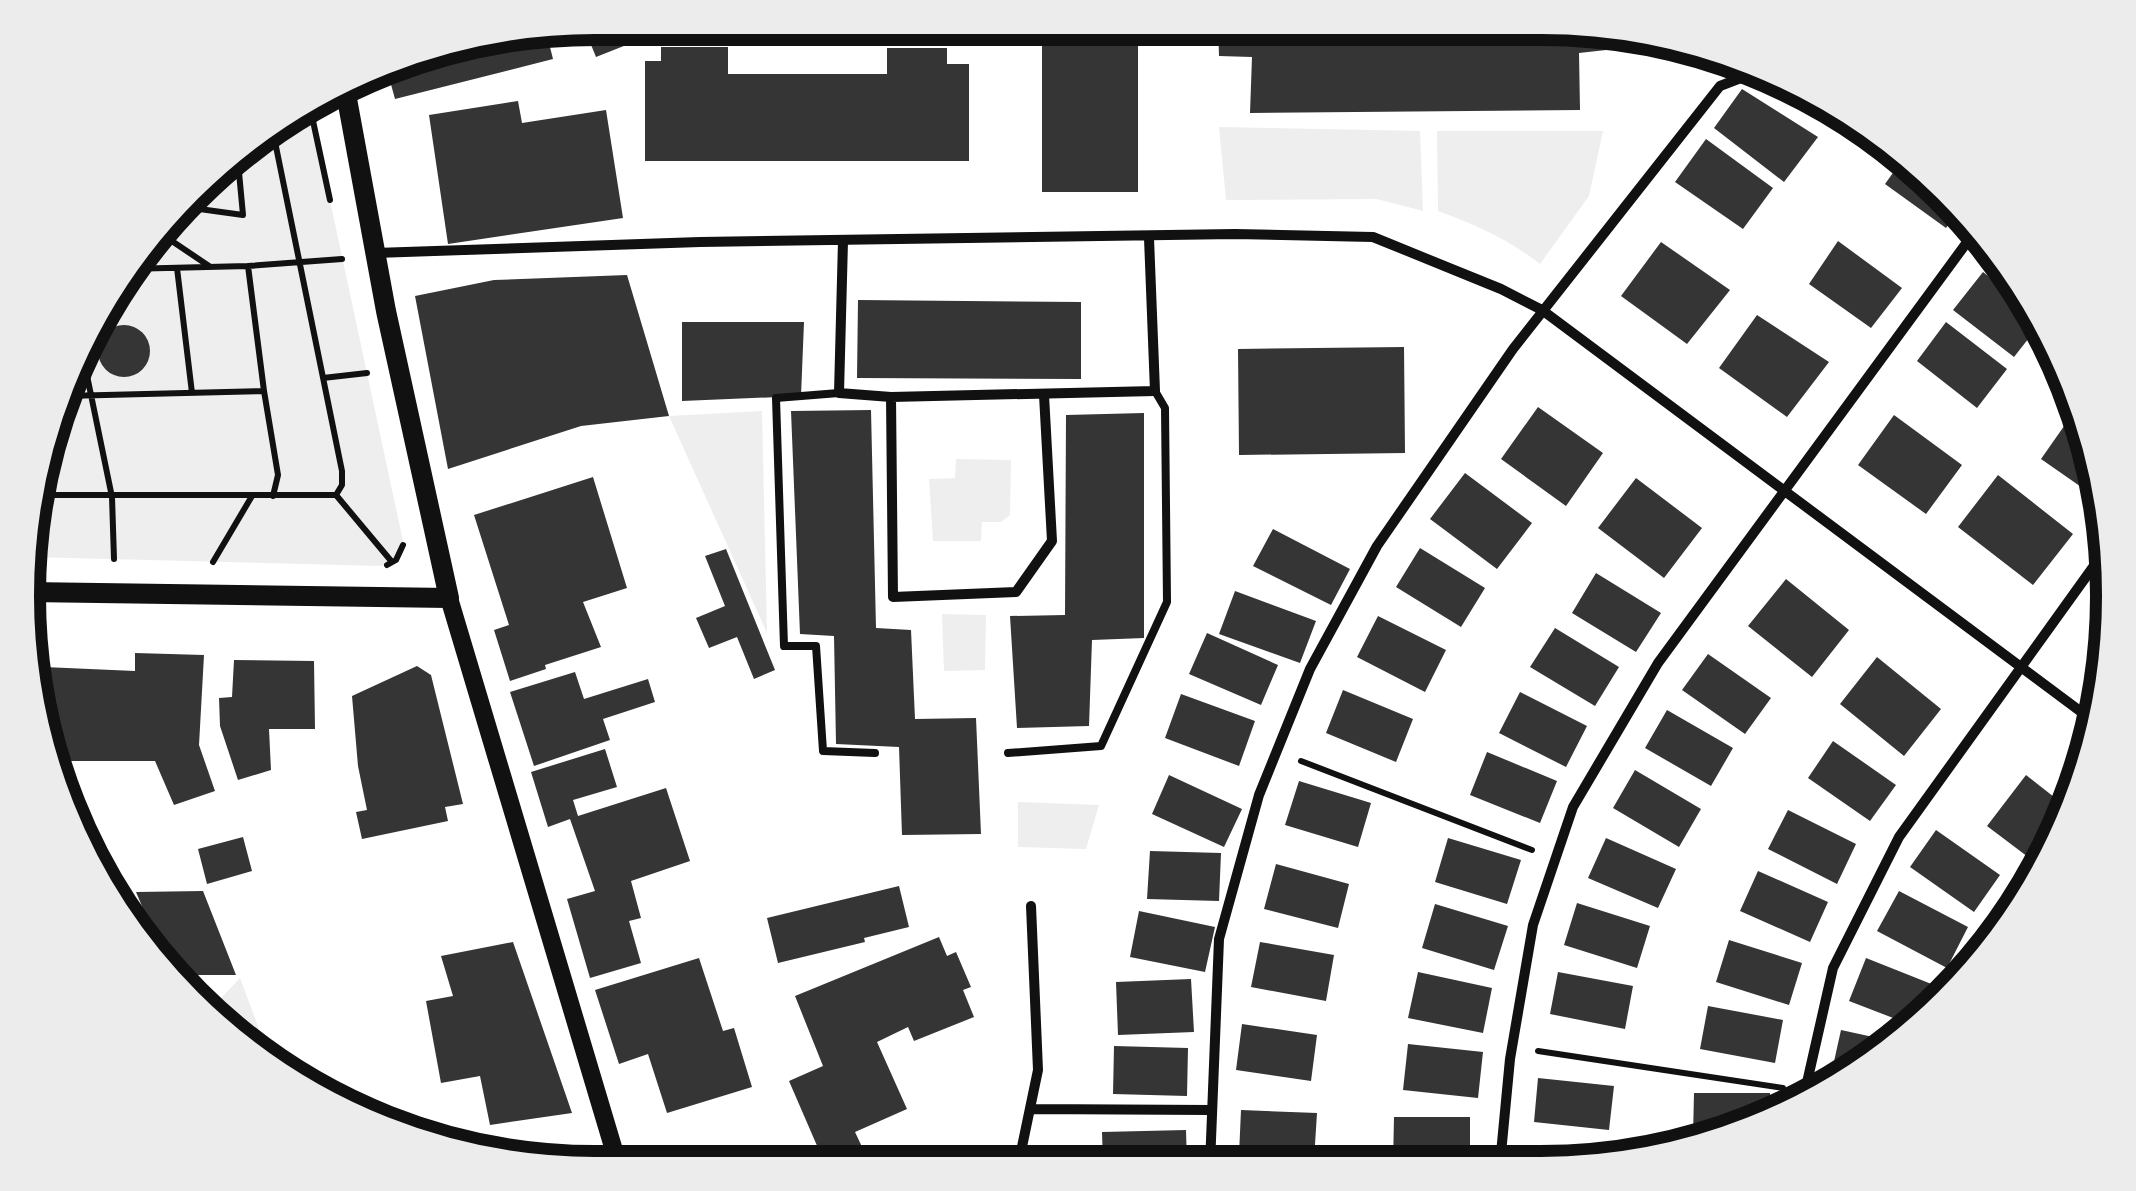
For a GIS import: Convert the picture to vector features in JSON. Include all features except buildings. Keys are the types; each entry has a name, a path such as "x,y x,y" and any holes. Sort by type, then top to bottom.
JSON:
{"main road":[{"path":"40,592 448,598 375,254 347,99"}],"street":[{"path":"1210,1151 1219,939 1259,796 1310,670 1377,546 1542,310 1720,86 1742,78"},
{"path":"375,254 700,242 1235,234 1373,237 1501,289 1542,310 2083,713"},
{"path":"843,241 838,393 891,397 1155,392 1149,238"},
{"path":"1501,1151 1512,1047 1533,925 1573,807 1658,663 1968,241"},
{"path":"891,397 893,597 1016,592 1052,541 1044,395"},
{"path":"1806,1084 1833,968 1899,837 2095,564"},
{"path":"448,598 614,1151"},
{"path":"1021,1151 1038,1070 1031,906"},
{"path":"1030,1109 1211,1110"}],"lane":[{"path":"1008,754 1101,746 1167,602 1165,408 1155,392"},
{"path":"838,393 776,398 784,646 816,646 823,751 874,753"}],"path":[{"path":"312,118 330,202"},
{"path":"275,142 342,471 342,484 336,494"},
{"path":"197,209 243,215 239,170"},
{"path":"169,239 210,267"},
{"path":"338,240 346,278"},
{"path":"147,269 342,259"},
{"path":"248,266 278,475 273,496"},
{"path":"177,268 192,393"},
{"path":"363,354 371,392"},
{"path":"87,373 112,497 114,559 98,559"},
{"path":"323,378 367,373"},
{"path":"77,396 264,392"},
{"path":"50,495 336,494"},
{"path":"336,494 392,562"},
{"path":"213,562 252,496"},
{"path":"381,566 402,552 403,541"},
{"path":"194,562 232,562"},
{"path":"1278,747 1308,766 1556,858"},
{"path":"1512,1047 1789,1093"}],"shaded area":[{"path":"312,118 403,541 402,551 389,564 41,557 51,487 69,417 114,318 155,257 203,203 257,155"},
{"path":"1219,127 1420,131 1423,211 1377,199 1226,200"},
{"path":"1437,131 1603,131 1589,196 1540,264 1491,233 1438,211"},
{"path":"762,411 767,633 669,416"},
{"path":"956,459 1011,460 1010,515 1001,522 982,522 981,541 933,541 929,479 955,478"},
{"path":"942,614 986,615 985,670 944,671"},
{"path":"1018,802 1099,805 1086,849 1018,847"},
{"path":"240,978 263,1040 229,1013 218,1002"}]}
